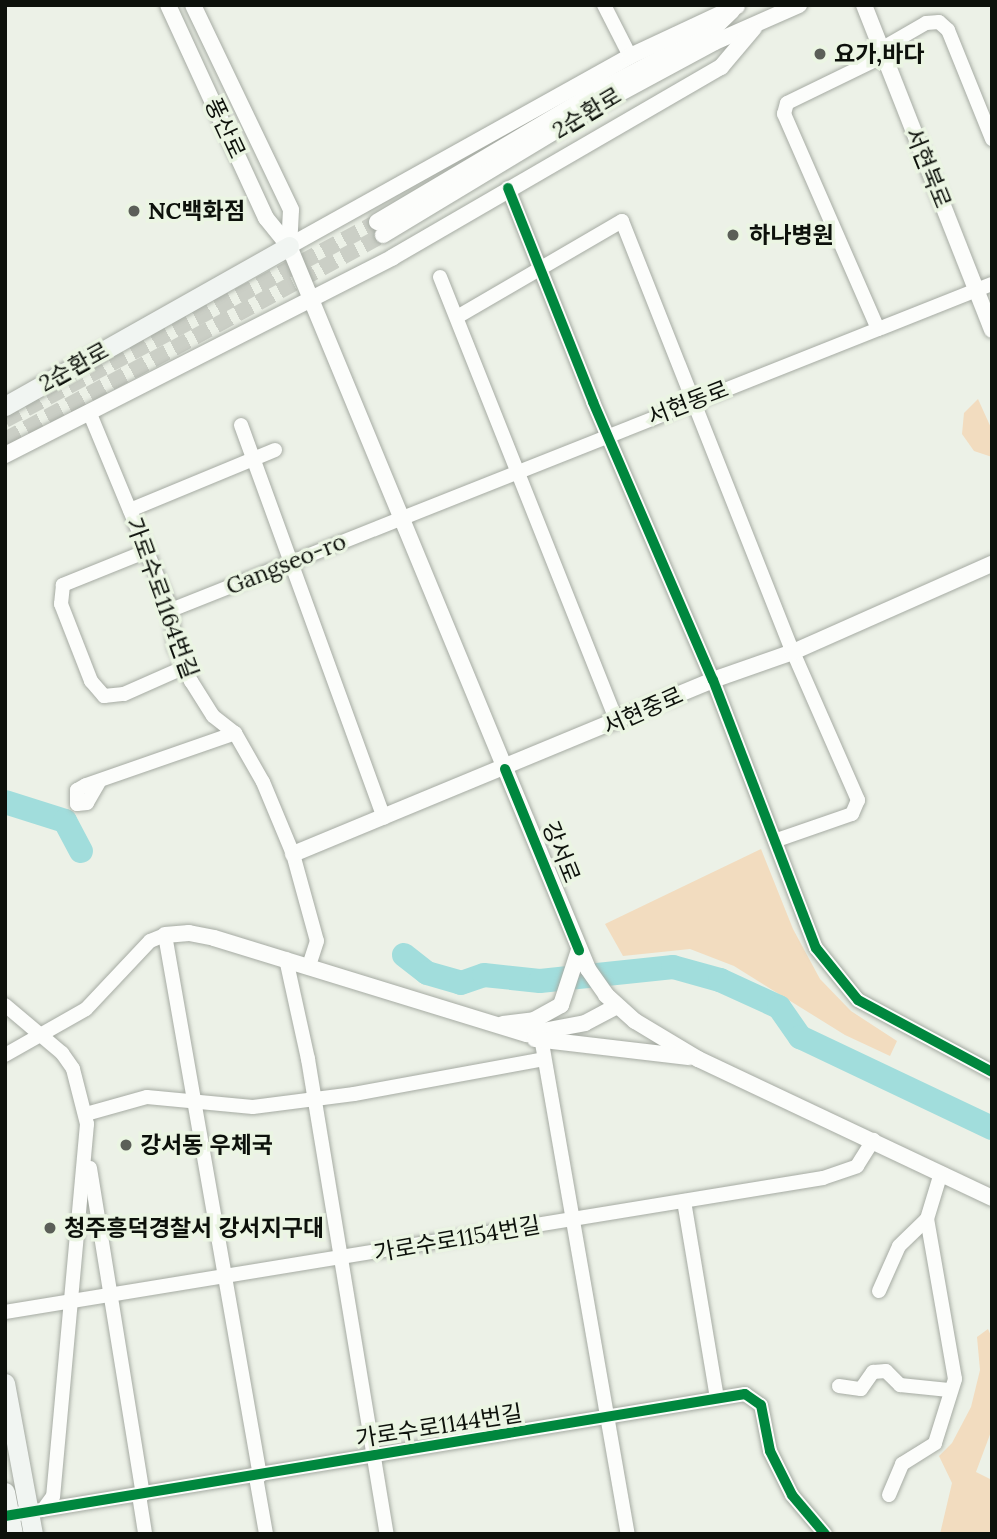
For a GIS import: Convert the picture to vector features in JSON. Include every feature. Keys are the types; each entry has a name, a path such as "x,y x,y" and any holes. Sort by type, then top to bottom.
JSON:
{"main road":[{"name":"2순환로","path":"5,406 289,246"},
{"path":"5,1383 20,1518"},
{"path":"5,1492 33,1534"}],"street":[{"name":"풍산로","path":"168,5 266,218 289,246 310,298"},
{"name":"풍산로","path":"193,5 290,209 289,246"},
{"path":"604,5 630,56"},
{"name":"2순환로","path":"738,6 709,33 596,92 380,228 715,42 754,28 799,5"},
{"name":"서현북로","path":"864,5 992,330"},
{"path":"289,246 630,56 738,6"},
{"path":"878,329 784,114 787,103 883,53 926,23 939,22 948,30 992,139"},
{"path":"5,454 90,414 393,257 721,67 754,28"},
{"path":"508,188 607,435 713,680 777,840 806,928 842,984 879,1014 992,1072"},
{"path":"457,317 622,221 793,652 858,800 852,814 777,840"},
{"path":"440,277 617,722"},
{"name":"서현동로","path":"401,517 992,284"},
{"name":"강서로","path":"310,298 579,950 612,1000"},
{"name":"가로수로1164번길","path":"90,414 171,610 175,647 214,716 235,733 263,782 293,854 317,941 309,965"},
{"path":"242,425 384,818"},
{"path":"130,510 275,450"},
{"name":"Gangseo-ro","path":"171,610 401,517"},
{"path":"147,551 63,585 61,604 91,681 104,695 124,694 185,667"},
{"name":"서현중로","path":"293,854 505,769 713,680 793,652 992,564"},
{"path":"99,782 235,733"},
{"path":"5,1055 40,1038 86,1009 150,941 164,935 189,933 286,958 527,1034 586,1023 612,1000 698,1059 992,1198"},
{"path":"164,935 225,1278 265,1534"},
{"path":"493,1024 534,1020 555,1010 566,997 579,950"},
{"path":"286,958 314,1098"},
{"path":"5,1005 40,1038 62,1053 73,1069 86,1114 87,1150 53,1496 20,1518"},
{"path":"527,1034 543,1051"},
{"path":"86,1114 147,1097 242,1107 314,1098 543,1051 613,1045 698,1059"},
{"name":"가로수로1154번길","path":"543,1051 608,1417"},
{"name":"가로수로1154번길","path":"314,1098 357,1358"},
{"name":"가로수로1154번길","path":"5,1312 111,1297 845,1173 857,1166 873,1140"},
{"path":"87,1150 145,1534"},
{"path":"889,1496 902,1464 935,1443 949,1390 955,1379 927,1219 940,1173"},
{"path":"684,1201 717,1398"},
{"path":"879,1291 899,1246 927,1219"},
{"name":"가로수로1144번길","path":"357,1358 387,1534"},
{"path":"839,1386 861,1389 873,1373 886,1371 900,1385 949,1390"},
{"name":"가로수로1144번길","path":"20,1518 141,1495 745,1394 761,1405 769,1451 802,1511 825,1534"},
{"path":"608,1417 628,1534"}],"shaded area":[{"path":"978,399 992,430 992,457 974,451 962,434 964,413"},
{"path":"761,849 793,929 820,979 851,1011 897,1041 890,1056 845,1035 734,966 690,949 623,956 605,924"},
{"path":"988,1329 992,1338 992,1429 976,1472 992,1480 992,1534 940,1534 952,1483 939,1456 952,1443 971,1407 980,1370 977,1337"}],"waterway":[{"path":"5,802 65,821 81,851"},
{"path":"404,955 427,973 461,983 484,975 540,981 673,967 720,980 779,1007 800,1037 992,1128"}],"tunnel":[{"path":"5,420 377,222"},
{"path":"5,440 383,235"}],"cycle path":[{"path":"508,188 593,402 713,680 816,948 858,1000 992,1072"},
{"path":"505,769 579,950"},
{"path":"5,1516 745,1394 761,1405 770,1451 792,1495 825,1534"}],"place":[{"name":"요가,바다","path":"820,54"},
{"name":"NC백화점","path":"134,211"},
{"name":"하나병원","path":"733,235"},
{"name":"강서동 우체국","path":"126,1145"},
{"name":"청주흥덕경찰서 강서지구대","path":"50,1228"}]}
